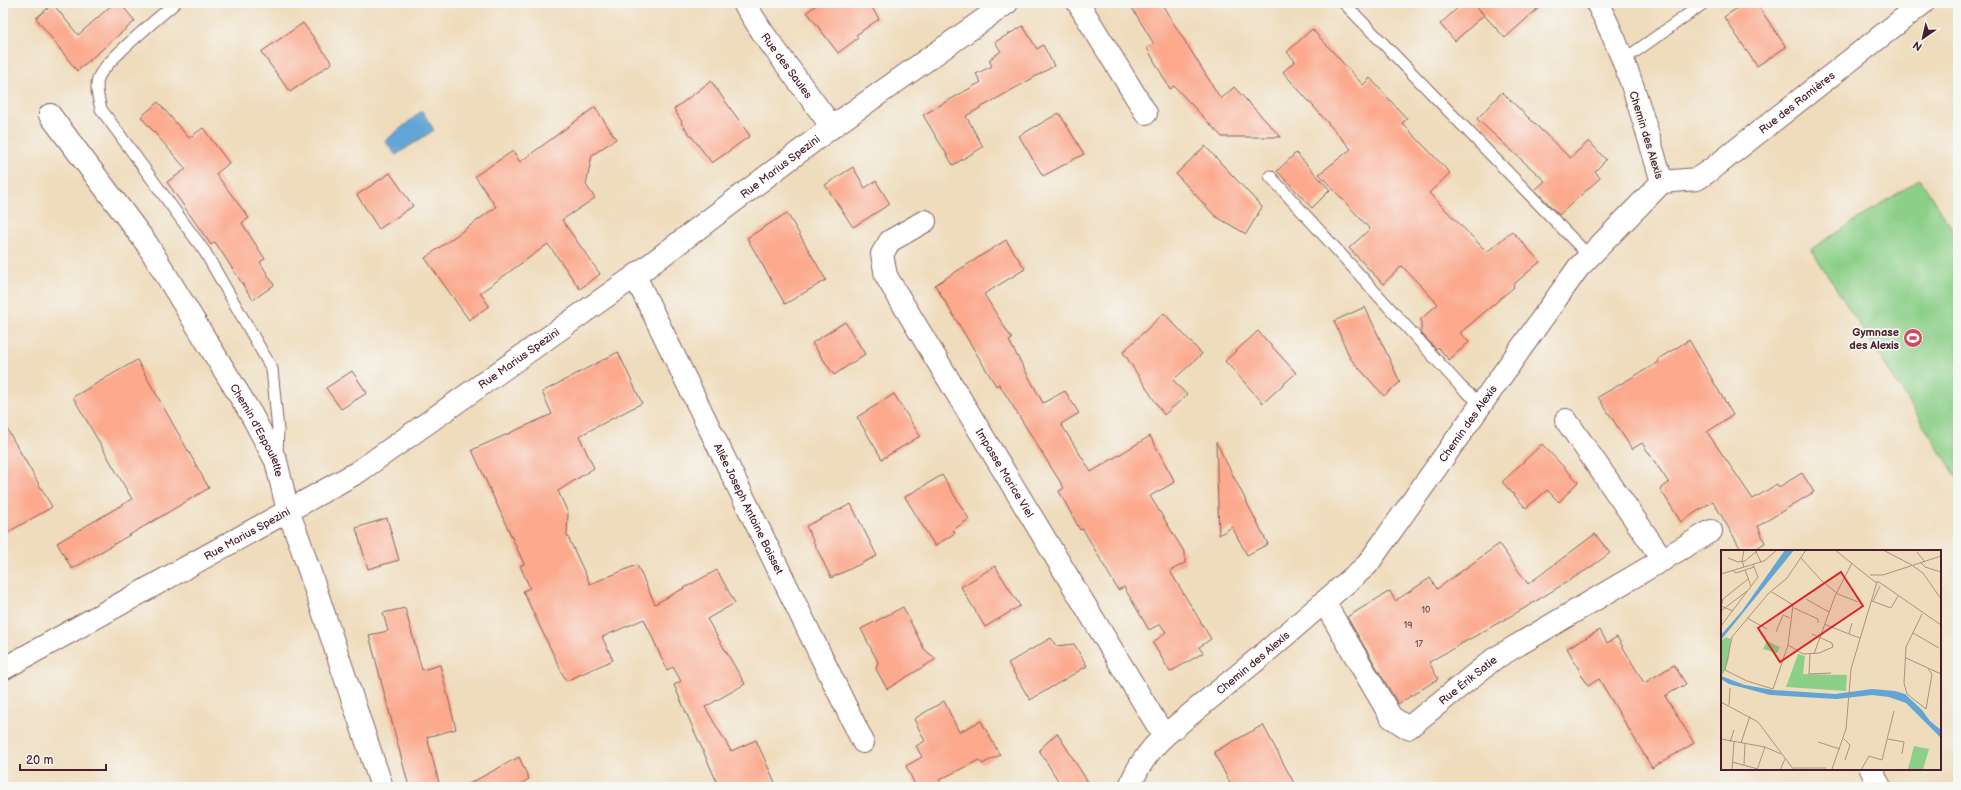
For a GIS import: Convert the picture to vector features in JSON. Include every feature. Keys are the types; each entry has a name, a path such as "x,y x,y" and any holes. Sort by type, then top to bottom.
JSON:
{"street":[{"name":"Rue des Saules","path":"744,3 763,33 832,126"},
{"name":"Rue Marius Spezini","path":"3,669 358,472 635,276 832,126 1006,3"},
{"path":"1078,3 1146,113"},
{"name":"Chemin des Alexis","path":"1130,787 1136,773 1152,749 1164,736 1367,565 1578,268 1662,182 1639,106 1608,23 1597,3"},
{"name":"Rue des Ramières","path":"1662,182 1697,179 1712,169 1924,3"},
{"name":"Chemin d'Espoulette","path":"50,115 147,244 251,414 276,461 288,511 382,787"},
{"name":"Impasse Morice Viel","path":"925,221 890,241 882,254 886,276 1164,736"},
{"name":"Allée Joseph Antoine Boisset","path":"635,276 863,742"},
{"path":"1566,420 1662,560"},
{"name":"Rue Érik Satie","path":"1324,602 1391,717 1408,728 1494,659 1711,531"},
{"path":"1872,770 1880,787"}],"lane":[{"path":"175,3 119,52 98,78 97,94 101,110 204,252 272,369 278,430 276,461"},
{"path":"1344,3 1589,256"},
{"path":"1622,61 1704,3"},
{"path":"1270,176 1462,388 1481,404"}],"green space":[{"name":"Gymnase des Alexis","path":"1920,179 1958,238 1958,479 1811,249"}],"water":[{"path":"422,111 434,130 396,155 385,141"}],"building":[{"path":"114,3 120,3 135,21 77,71 36,18 53,4 78,35"},
{"path":"819,3 869,3 879,19 856,35 858,38 838,53 807,12"},
{"path":"1129,3 1161,3 1221,99 1234,87 1281,137 1222,137 1174,86 1170,89 1147,48 1154,44"},
{"path":"1463,3 1473,3 1484,15 1455,41 1440,24"},
{"path":"1473,3 1544,3 1505,38"},
{"path":"1745,3 1756,3 1786,47 1757,66 1724,17"},
{"path":"303,23 332,63 290,92 261,52"},
{"path":"1023,26 1037,49 1043,45 1054,66 966,116 983,147 953,165 923,115 981,82 976,74 992,66 989,60 1001,51 995,42"},
{"path":"1312,29 1363,85 1370,78 1407,119 1402,123 1450,173 1429,193 1487,252 1512,231 1540,262 1513,285 1514,287 1460,333 1469,342 1449,360 1438,347 1436,349 1421,333 1421,319 1438,304 1402,266 1383,284 1349,248 1370,229 1319,174 1351,149 1283,72 1295,61 1287,52"},
{"path":"711,81 750,136 712,163 681,123 682,122 674,109"},
{"path":"1502,92 1570,158 1589,141 1606,160 1595,171 1600,178 1559,215 1535,190 1545,181 1477,119"},
{"path":"158,102 189,138 203,128 229,163 216,174 249,218 242,223 265,259 260,262 274,285 253,300 215,242 211,245 167,182 186,169 141,117"},
{"path":"595,107 616,139 592,155 586,185 595,198 562,220 600,274 580,289 548,244 480,293 489,306 469,320 425,258 496,207 475,176 513,151 520,162"},
{"path":"1059,113 1084,154 1043,176 1019,136"},
{"path":"1205,146 1262,207 1246,234 1215,216 1176,174"},
{"path":"1296,153 1330,190 1312,208 1277,171"},
{"path":"853,167 865,188 876,181 890,204 853,227 825,185"},
{"path":"390,173 413,206 379,229 357,195"},
{"path":"787,213 826,280 785,304 747,238"},
{"path":"1006,240 1025,269 984,294 1012,339 1009,341 1043,403 1065,391 1079,413 1061,424 1091,472 1150,436 1175,482 1150,496 1185,553 1185,563 1170,571 1211,639 1199,647 1203,653 1170,672 1153,643 1166,632 1160,624 1149,630 1124,587 1118,590 1083,529 1080,530 1059,491 1064,488 999,384 996,386 935,285"},
{"path":"1365,307 1400,382 1384,396 1350,358 1334,321"},
{"path":"1164,313 1202,354 1173,380 1187,395 1164,415 1123,352"},
{"path":"845,322 865,354 834,375 812,343"},
{"path":"1258,331 1296,373 1263,403 1225,361"},
{"path":"1689,340 1733,415 1707,432 1753,499 1777,484 1779,487 1802,473 1814,492 1758,526 1765,543 1754,550 1741,550 1713,501 1681,522 1660,489 1669,483 1642,443 1632,449 1598,397 1659,362 1658,359"},
{"path":"618,352 642,403 579,436 594,468 558,491 568,513 567,535 590,584 637,565 655,604 717,570 735,603 707,619 745,684 705,707 731,751 756,740 777,787 719,787 674,685 681,681 673,667 667,670 644,619 602,637 613,660 566,681 523,591 530,588 520,566 524,564 472,450 552,414 542,392"},
{"path":"137,360 209,488 72,569 57,543 132,499 73,397"},
{"path":"352,371 367,393 341,409 326,388"},
{"path":"894,394 920,436 882,459 857,417"},
{"path":"3,422 52,507 3,535"},
{"path":"1216,442 1268,544 1247,555 1232,527 1219,535"},
{"path":"1542,444 1578,482 1559,502 1547,490 1526,508 1502,482"},
{"path":"942,475 969,519 953,530 955,533 935,546 905,497"},
{"path":"851,504 877,556 831,578 806,526"},
{"path":"387,518 399,560 368,569 356,528"},
{"path":"1595,534 1610,553 1588,569 1523,609 1429,662 1438,679 1398,704 1347,617 1390,591 1395,601 1430,578 1437,589 1499,544 1528,584"},
{"path":"995,566 1020,606 985,627 961,587"},
{"path":"903,607 924,649 936,659 887,689 876,669 878,662 861,629"},
{"path":"405,608 422,670 440,665 456,729 427,737 440,787 409,787 369,635 388,631 383,613"},
{"path":"1600,630 1607,643 1617,637 1644,683 1674,665 1686,684 1665,696 1694,743 1652,768 1599,679 1588,686 1567,648"},
{"path":"1051,638 1056,646 1074,644 1087,666 1030,700 1008,663"},
{"path":"944,701 959,732 981,721 1000,755 982,764 979,760 939,780 943,787 916,787 906,766 922,757 916,746 925,741 914,719"},
{"path":"1263,725 1296,787 1232,787 1214,752"},
{"path":"1057,733 1091,787 1062,787 1039,750"},
{"path":"519,757 529,779 515,787 463,787"}],"place":[{"name":"Gymnase des Alexis","path":"1913,338"}]}
